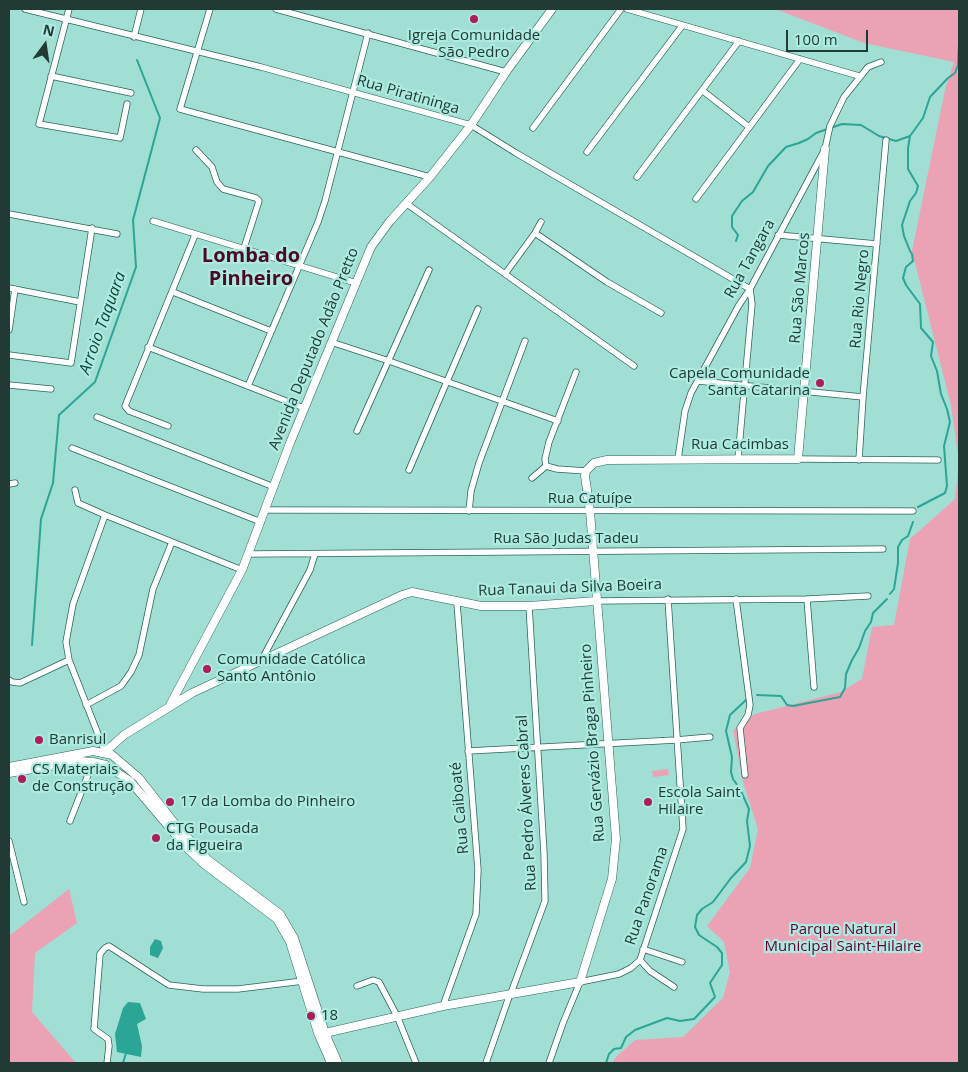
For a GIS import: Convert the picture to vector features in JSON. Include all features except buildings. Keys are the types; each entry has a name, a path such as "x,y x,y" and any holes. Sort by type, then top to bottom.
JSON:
{"street":[{"name":"Rua Piratininga","path":"25,9 353,92 471,125 750,289"},
{"path":"69,9 39,122 41,125 120,138 126,104"},
{"path":"134,37 141,9"},
{"path":"210,9 180,109 430,177"},
{"path":"276,9 506,72"},
{"name":"Avenida Deputado Adão Pretto","path":"170,705 242,570 304,408 371,247 471,125 506,72 552,9"},
{"path":"533,128 621,9"},
{"path":"627,9 859,76 868,67 881,62"},
{"path":"587,152 682,26"},
{"path":"248,386 300,266 322,208 368,33"},
{"path":"637,177 739,41"},
{"path":"696,200 800,59"},
{"path":"52,76 131,93"},
{"name":"Rua Tangara","path":"678,459 685,411 691,393 739,305 750,289 825,149 830,126 844,97 859,76"},
{"path":"703,91 749,127"},
{"name":"Rua Rio Negro","path":"859,460 886,140"},
{"name":"Rua São Marcos","path":"798,459 825,149"},
{"path":"196,150 212,167 222,189 256,198 259,201 244,248"},
{"path":"406,204 634,366"},
{"path":"9,214 117,234"},
{"path":"153,221 356,283"},
{"path":"505,274 541,222"},
{"path":"9,355 71,363 92,228"},
{"path":"535,233 607,282 661,313"},
{"path":"168,426 129,411 125,406 195,235"},
{"path":"778,235 877,244"},
{"path":"357,431 390,361 428,270"},
{"path":"9,330 12,289 80,302"},
{"path":"738,459 752,304 750,289"},
{"path":"173,292 272,331"},
{"path":"409,470 478,309"},
{"path":"469,511 471,491 479,463 525,341"},
{"path":"331,342 558,421"},
{"path":"148,347 304,408"},
{"path":"546,466 545,459 549,442 576,372"},
{"path":"698,381 863,397"},
{"path":"9,384 51,389"},
{"path":"97,417 274,488"},
{"path":"72,448 261,522"},
{"name":"Rua Cacimbas","path":"586,471 594,463 607,460 938,460"},
{"path":"546,466 557,469 586,471"},
{"path":"532,478 546,466"},
{"name":"Rua Gervázio Braga Pinheiro","path":"549,1063 580,982 612,879 616,839 586,471"},
{"path":"75,490 78,502 105,515 242,570"},
{"name":"Rua Catuípe","path":"266,510 913,510"},
{"path":"105,515 72,604 66,642 69,660 108,754"},
{"path":"86,704 121,686 131,672 139,655 153,589 172,542"},
{"name":"Rua São Judas Tadeu","path":"249,554 883,549"},
{"path":"261,661 310,570 315,554"},
{"name":"Rua Tanaui da Silva Boeira","path":"106,765 108,754 124,734 170,705 402,595 412,592 480,606 529,606 596,601 668,599 807,599 868,596"},
{"name":"Rua Panorama","path":"322,1033 443,1006 619,974 640,960 683,829 668,599"},
{"path":"736,599 750,705 748,715 740,728 745,775"},
{"path":"807,599 814,688"},
{"name":"Rua Caiboaté","path":"443,1006 476,914 478,870 458,603"},
{"name":"Rua Pedro Álveres Cabral","path":"486,1063 545,901 544,853 529,606"},
{"path":"9,680 20,683 69,660"},
{"path":"468,751 710,737"},
{"path":"70,821 93,762 93,751"},
{"path":"9,767 93,751 108,754 139,778 175,824 208,860 280,914 294,938 331,1063"},
{"path":"9,773 80,761 106,765 130,781 186,847 204,864 277,919 290,942 322,1033 338,1063"},
{"path":"9,841 24,902"},
{"path":"107,1063 108,1038 94,1029 100,954 104,948 109,946 169,985 238,989 303,981"},
{"path":"643,949 682,962"},
{"path":"640,960 650,971 674,987"},
{"path":"357,986 373,980 379,982 397,1016 416,1063"}],"green space":[{"path":"775,9 959,9 959,462 951,405 912,251 945,90 954,62 864,43"},
{"name":"Parque Natural Municipal Saint-Hilaire","path":"959,462 959,1063 612,1063 635,1040 683,1037 723,998 730,972 724,942 707,926 750,868 758,829 743,782 733,730 755,714 841,692 862,679 872,627 894,625 910,539 955,499"},
{"path":"668,769 669,775 653,777 652,771"},
{"path":"69,889 77,923 35,953 32,1012 76,1063 9,1063 9,936"}],"shaded area":[{"path":"155,939 161,941 163,948 158,958 150,955 150,947"},
{"path":"128,1002 140,1003 146,1019 137,1024 142,1046 141,1057 117,1052 115,1034 123,1008"}],"waterway":[{"path":"918,507 945,493 947,486 944,446 950,422 941,394 937,371 931,356 933,342 921,328 920,304 903,278 906,267 913,261 902,225 910,201 916,193 918,186 908,169 908,148 910,136 923,118 930,97 955,73 958,65 959,43"},
{"name":"Arroio Taquara","path":"32,645 41,519 53,483 59,415 95,382 136,267 133,220 160,118 137,60"},
{"path":"736,241 738,235 732,227 732,216 742,201 753,192 768,166 786,147 808,139 816,133 842,124 861,125 879,136 896,141 910,136"},
{"path":"890,594 894,589 898,563 898,547 902,540 908,536 913,522"},
{"path":"757,695 781,696 787,705 793,706 840,697 845,688 846,674 865,631 871,622 873,613 887,599"},
{"path":"606,1063 609,1054 614,1049 621,1048 626,1037 635,1030 667,1018 680,1021 694,1019 715,997 710,983 722,965 722,953 717,947 699,935 695,927 697,915 702,909 713,902 746,862 750,846 747,821 749,809 733,779 731,772 732,757 726,731 730,715 746,700"},
{"path":"123,1063 126,1053"}],"place":[{"name":"Igreja Comunidade São Pedro","path":"474,19"},
{"name":"Capela Comunidade Santa Catarina","path":"820,383"},
{"name":"Comunidade Católica Santo Antônio","path":"207,669"},
{"name":"Banrisul","path":"39,740"},
{"name":"CS Materiais de Construção","path":"22,779"},
{"name":"17 da Lomba do Pinheiro","path":"170,802"},
{"name":"Escola Saint Hilaire","path":"648,802"},
{"name":"CTG Pousada da Figueira","path":"156,838"},
{"name":"18","path":"311,1016"}],"district":[{"name":"Lomba do Pinheiro","path":"251,268"}]}
